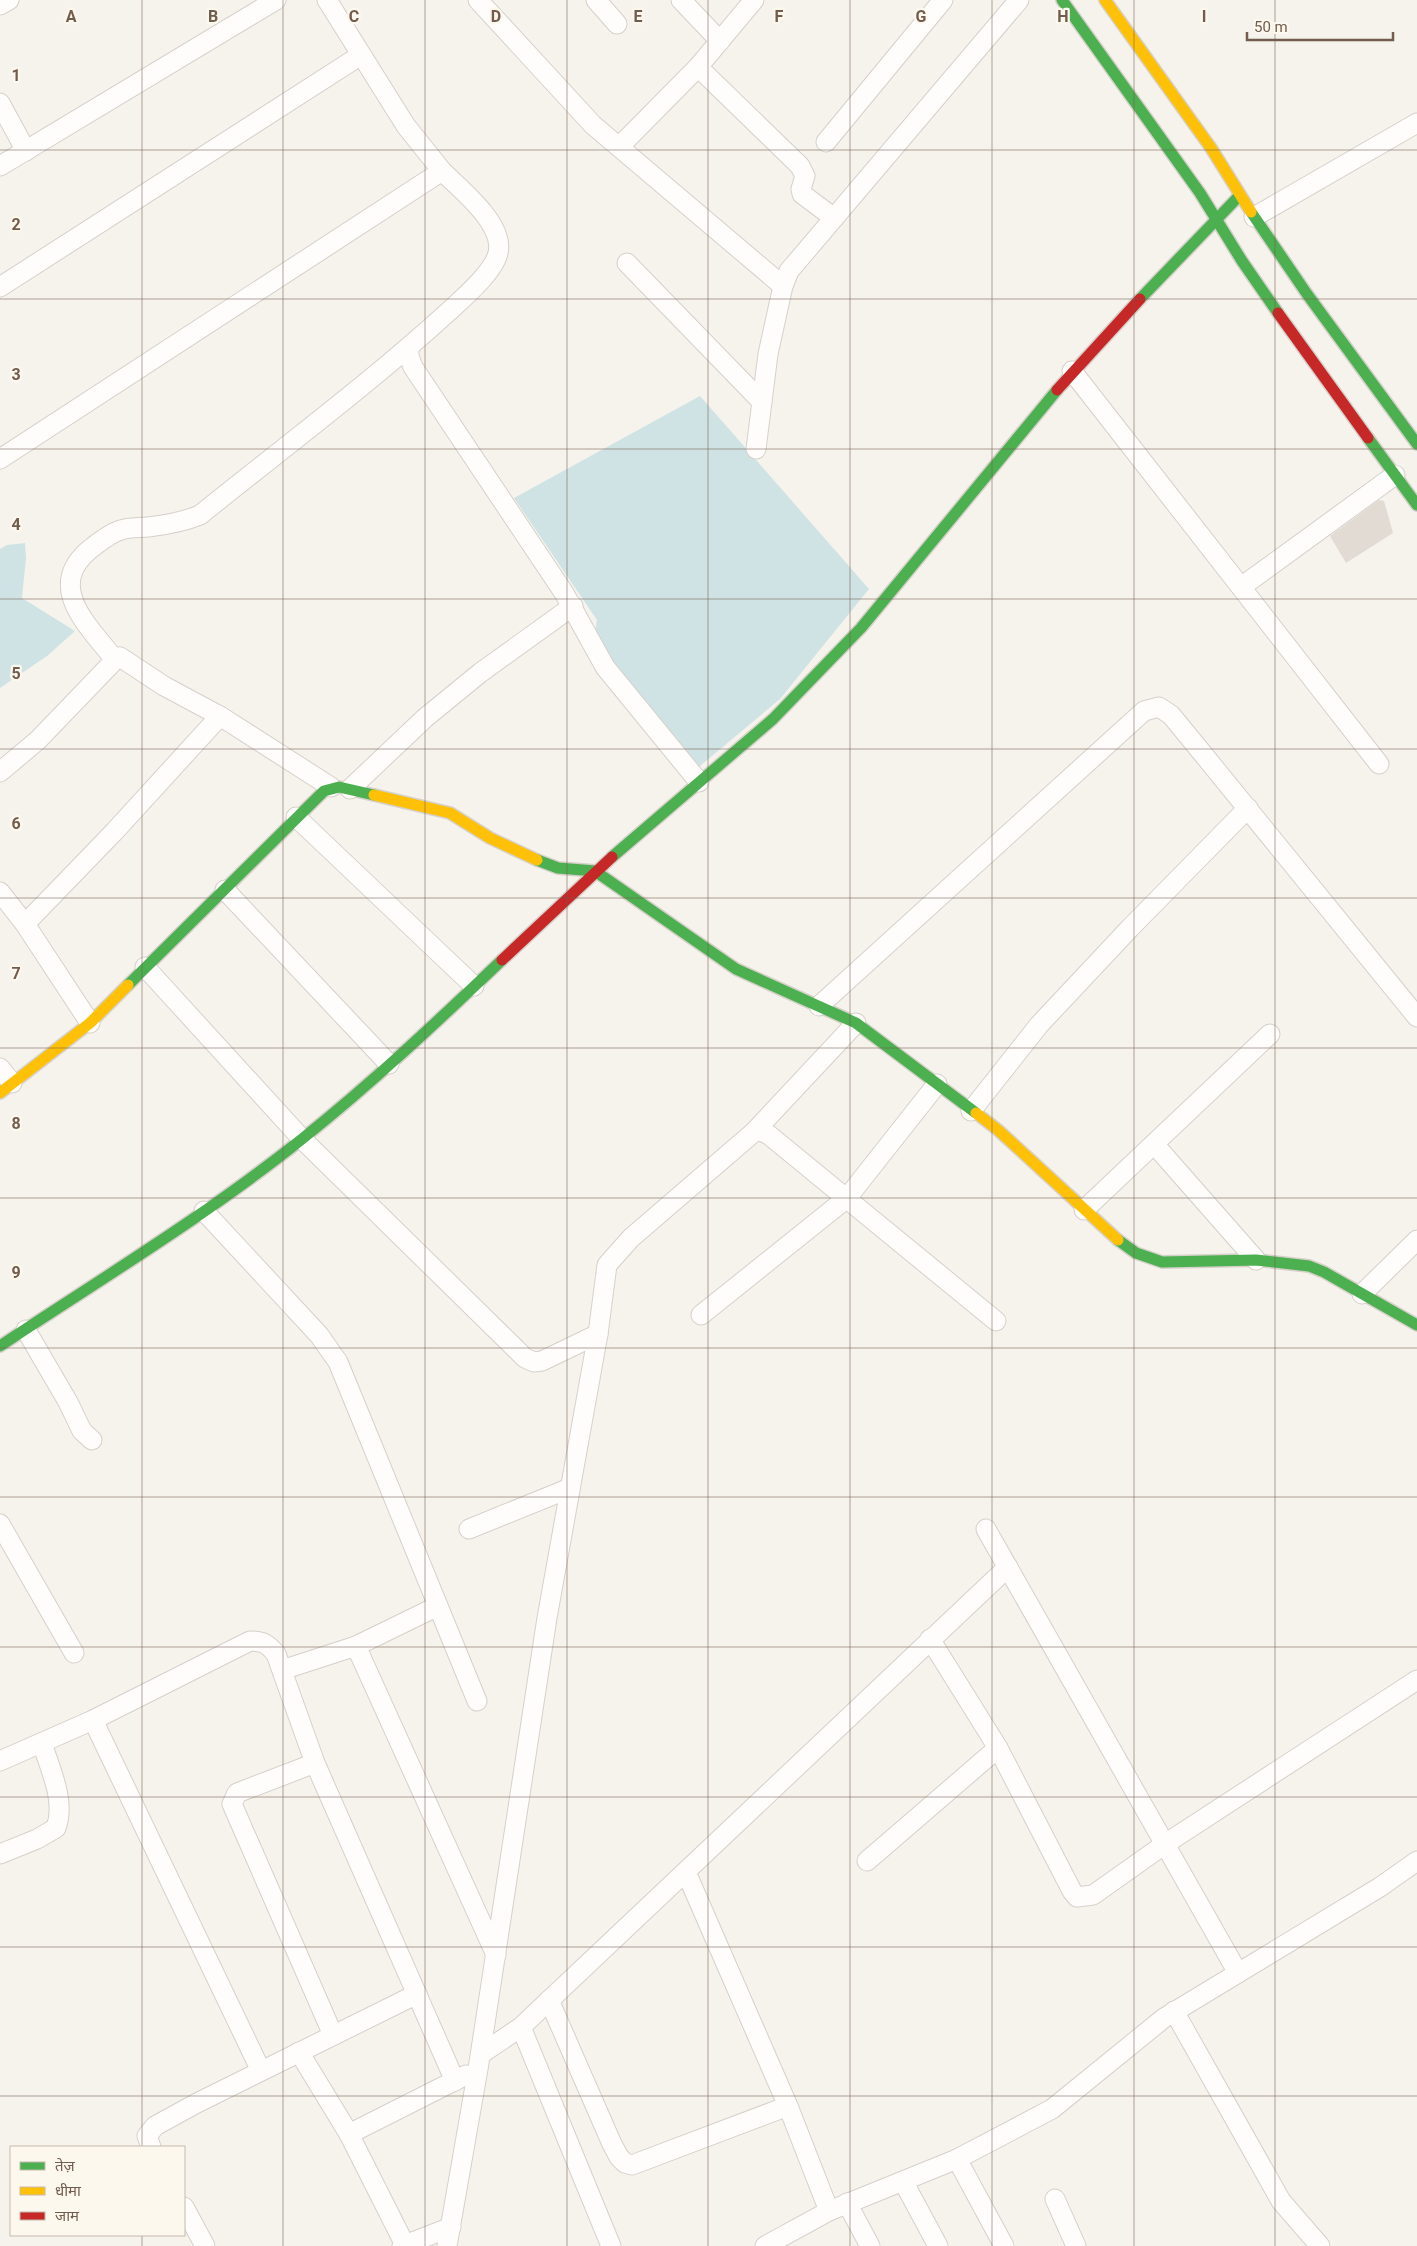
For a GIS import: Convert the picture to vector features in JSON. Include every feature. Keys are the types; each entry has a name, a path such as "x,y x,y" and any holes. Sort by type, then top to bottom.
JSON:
{"main road":[{"path":"1062,0 1200,193 1215,219 1296,339 1417,505"},
{"path":"1105,0 1211,148 1254,217 1307,294 1417,444"},
{"path":"0,1346 204,1211 302,1139 389,1064 595,871 773,719 861,628 1072,371 1215,219 1240,195"},
{"path":"6,1088 90,1023 296,817 340,788 450,813 490,838 545,864 558,868 595,871 736,969 856,1023 998,1130 1114,1238 1136,1253 1162,1262 1256,1260 1309,1266 1417,1325"}],"street":[{"path":"0,5 9,0"},
{"path":"0,166 276,0"},
{"path":"115,660 89,626 70,596 68,583 72,570 82,556 121,529 160,526 186,521 200,514 409,347 468,293 492,265 499,252 494,225 442,171 406,126 327,0"},
{"path":"478,0 574,106 618,147 783,286"},
{"path":"596,0 617,24"},
{"path":"681,0 720,41"},
{"path":"618,147 698,67 754,0"},
{"path":"826,142 943,0"},
{"path":"756,450 768,354 783,286 789,271 1019,0"},
{"path":"0,287 361,55"},
{"path":"698,67 800,166 805,176 801,189 802,194 834,218"},
{"path":"0,103 26,151"},
{"path":"1254,217 1417,123"},
{"path":"0,459 442,171"},
{"path":"627,263 762,402"},
{"path":"409,347 409,356 413,367 573,606 605,667 699,782"},
{"path":"1072,371 1379,764"},
{"path":"1240,587 1395,475"},
{"path":"0,772 38,740 115,660 120,658 164,686 220,716 340,788 480,674 573,606"},
{"path":"819,1006 1144,711 1159,707 1171,715 1414,1006"},
{"path":"26,924 114,832 220,716"},
{"path":"971,1111 1039,1025 1130,928 1248,808"},
{"path":"296,817 474,986"},
{"path":"225,890 389,1064"},
{"path":"0,892 26,924 90,1023"},
{"path":"146,967 302,1139 525,1358 534,1362 542,1361 598,1334"},
{"path":"447,2246 480,2062 547,1618 598,1334 606,1272 612,1258 631,1238 754,1132 856,1023"},
{"path":"1084,1210 1270,1034"},
{"path":"0,1068 6,1088"},
{"path":"701,1315 847,1198 937,1084"},
{"path":"754,1132 761,1131 769,1134 996,1320"},
{"path":"1154,1144 1256,1260"},
{"path":"204,1211 319,1335 338,1362 477,1701"},
{"path":"1362,1294 1417,1240"},
{"path":"26,1330 68,1402 82,1431 92,1440"},
{"path":"469,1529 570,1488"},
{"path":"0,1524 74,1653"},
{"path":"986,1529 1238,1972"},
{"path":"349,2134 455,2081 521,2027 1008,1567"},
{"path":"282,1670 356,1646 438,1606"},
{"path":"0,1761 92,1720 250,1640 261,1641 270,1646 276,1654 315,1763 455,2081"},
{"path":"930,1640 998,1748 1072,1891 1077,1897 1093,1895 1165,1844 1417,1680"},
{"path":"356,1646 496,1954"},
{"path":"92,1720 261,2071"},
{"path":"0,1854 37,1839 56,1828 60,1818 58,1792 42,1743"},
{"path":"867,1861 998,1748"},
{"path":"315,1763 237,1793 232,1804 333,2035"},
{"path":"765,2246 829,2211 957,2159 1052,2109 1174,2011 1380,1888 1417,1861"},
{"path":"686,1872 788,2106 829,2211"},
{"path":"151,2146 147,2136 155,2126 298,2052 417,1994"},
{"path":"549,2000 612,2144 626,2163 632,2165 788,2106"},
{"path":"1174,2011 1277,2194 1320,2246"},
{"path":"521,2027 611,2246"},
{"path":"298,2052 349,2134 403,2246 450,2227"},
{"path":"957,2159 1004,2246"},
{"path":"903,2181 938,2246"},
{"path":"1055,2199 1076,2246"},
{"path":"848,2203 870,2246"},
{"path":"185,2209 205,2246"}],"shaded area":[{"path":"700,396 869,589 780,699 694,771 593,641 597,620 514,498"},
{"path":"25,543 26,558 22,598 75,631 47,656 0,688 0,549 7,545"}],"building":[{"path":"1379,500 1384,501 1393,533 1346,563 1330,536"}],"traffic: fast":[{"path":"1062,0 1200,193 1242,261 1278,313"},
{"path":"1140,299 1240,195"},
{"path":"1251,212 1307,294 1417,444"},
{"path":"612,857 773,719 861,628 1057,390"},
{"path":"1368,438 1417,505"},
{"path":"128,985 324,791 339,787 374,795"},
{"path":"537,860 558,868 595,871 736,969 856,1023 976,1113"},
{"path":"0,1346 153,1246 266,1167 328,1118 379,1074 502,960"},
{"path":"1118,1240 1136,1253 1162,1262 1256,1260 1309,1266 1324,1272 1417,1325"}],"traffic: slow":[{"path":"1105,0 1211,148 1251,212"},
{"path":"374,795 450,813 490,838 537,860"},
{"path":"0,1093 90,1023 128,985"},
{"path":"976,1113 998,1130 1118,1240"}],"traffic: jam":[{"path":"1057,390 1140,299"},
{"path":"1278,313 1368,438"},
{"path":"502,960 612,857"}]}
